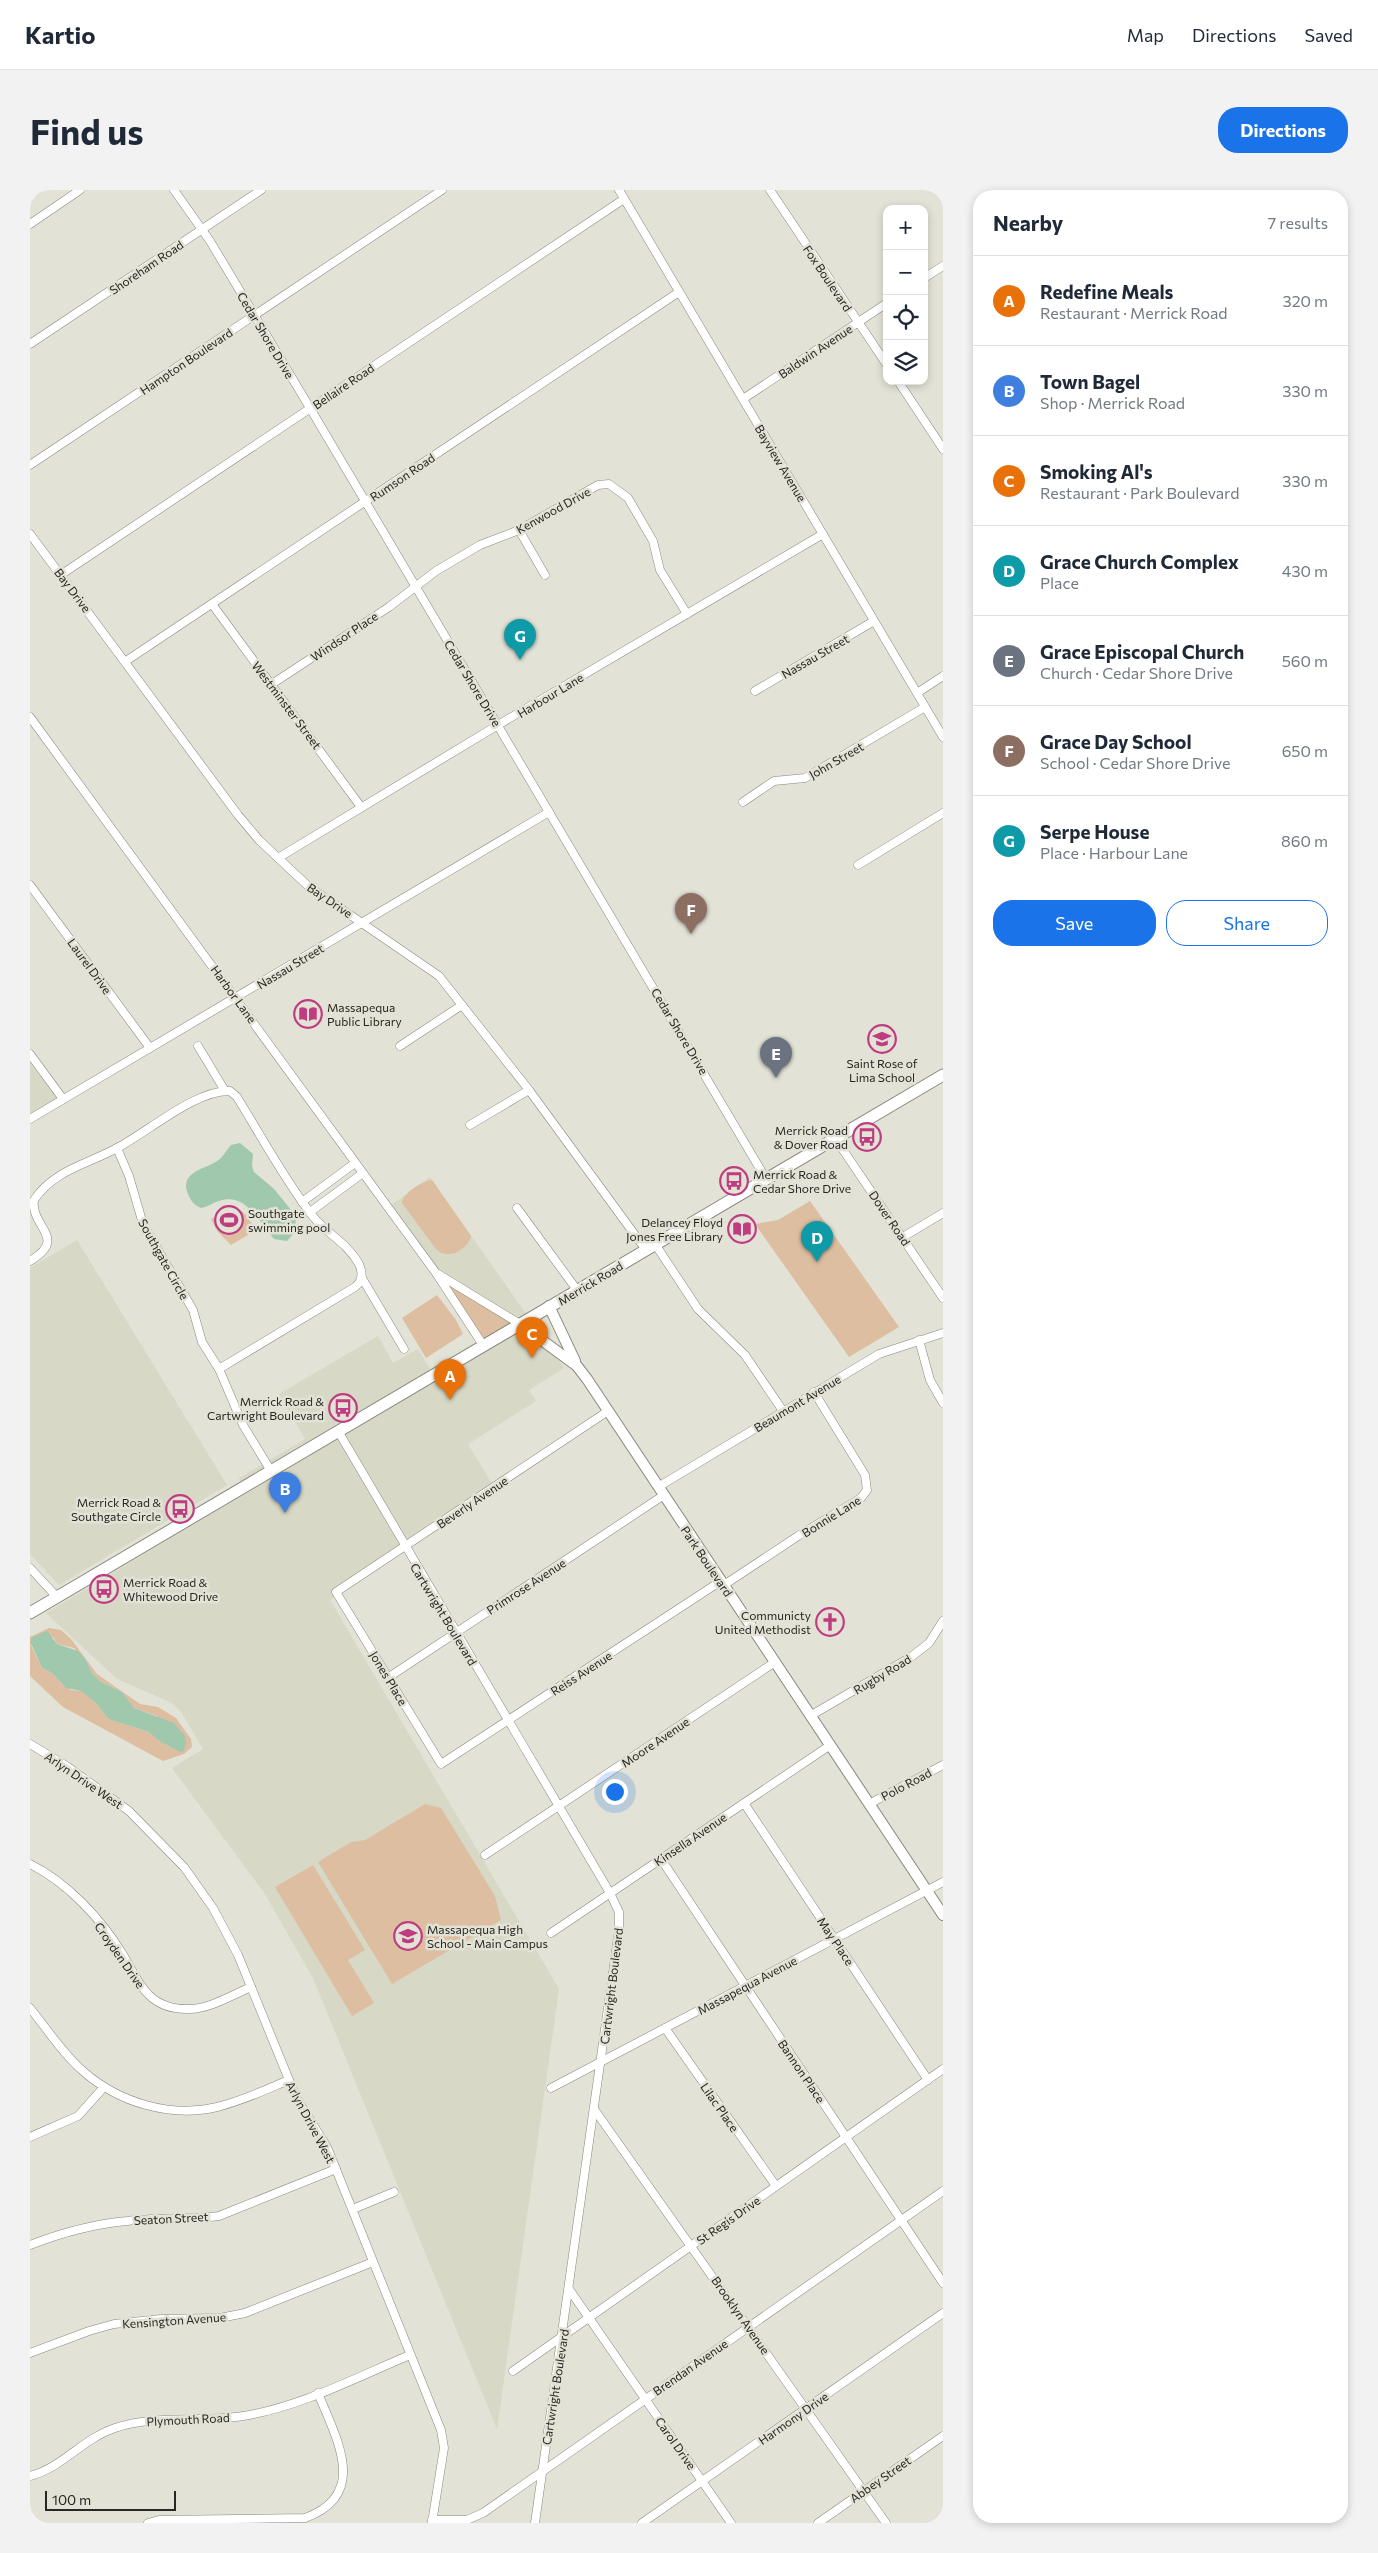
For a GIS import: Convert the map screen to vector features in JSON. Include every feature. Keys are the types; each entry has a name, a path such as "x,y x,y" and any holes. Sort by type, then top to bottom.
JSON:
{"main road":[{"name":"Merrick Road","path":"30,1613 943,1075"},
{"path":"550,1306 578,1366"},
{"name":"Park Boulevard","path":"520,1324 578,1366 943,1915"}],"street":[{"path":"30,224 80,190"},
{"name":"Cedar Shore Drive","path":"174,190 202,230 310,408 766,1179"},
{"name":"Shoreham Road","path":"30,344 261,190"},
{"name":"Hampton Boulevard","path":"30,465 442,190"},
{"name":"Bayview Avenue","path":"619,190 943,737"},
{"name":"Fox Boulevard","path":"770,190 883,359"},
{"name":"Bellaire Road","path":"62,574 624,199"},
{"path":"928,275 943,266"},
{"name":"Rumson Road","path":"126,661 679,292"},
{"name":"Baldwin Avenue","path":"743,399 883,306"},
{"path":"901,385 943,449"},
{"name":"Kenwood Drive","path":"416,587 436,571 480,545 519,530 598,485 609,484 618,489 637,511 653,541 660,570 687,614"},
{"path":"519,530 545,575"},
{"name":"Bay Drive","path":"30,534 62,574 238,816 308,886 439,976 698,1309 745,1354 783,1411"},
{"name":"Harbour Lane","path":"278,858 498,725 823,534"},
{"name":"Windsor Place","path":"272,684 416,587"},
{"name":"Westminster Street","path":"212,604 361,807"},
{"name":"Nassau Street","path":"755,690 874,621"},
{"path":"917,693 943,676"},
{"name":"John Street","path":"743,802 774,781 805,778 925,707"},
{"name":"Harbor Lane","path":"30,717 436,1273 483,1345"},
{"name":"Nassau Street","path":"30,1119 549,812"},
{"path":"858,865 943,813"},
{"name":"Laurel Drive","path":"30,885 150,1048"},
{"path":"400,1046 462,1005"},
{"path":"198,1046 225,1091"},
{"path":"30,1054 64,1099"},
{"path":"470,1124 529,1090"},
{"path":"30,1261 43,1252 48,1240 47,1234 34,1211 34,1200 37,1196 73,1167 117,1148 174,1111 225,1091 230,1091 237,1097 302,1202 321,1227 351,1252 362,1271 362,1278 404,1349"},
{"name":"Dover Road","path":"835,1138 943,1298"},
{"name":"Southgate Circle","path":"117,1148 129,1176 143,1224 193,1310 202,1342 219,1369 243,1425 270,1471"},
{"path":"302,1202 355,1162"},
{"path":"310,1212 363,1173"},
{"path":"517,1208 577,1290"},
{"path":"903,1237 943,1213"},
{"name":"Harbor Lane","path":"436,1273 520,1324"},
{"path":"219,1369 355,1287 362,1278"},
{"name":"Beaumont Avenue","path":"661,1491 783,1411 879,1354 943,1333"},
{"path":"919,1340 930,1380 943,1403"},
{"name":"Bonnie Lane","path":"723,1583 861,1498 867,1490 865,1475 814,1392"},
{"name":"Beverly Avenue","path":"336,1592 608,1411"},
{"name":"Cartwright Boulevard","path":"338,1431 404,1547 560,1807 619,1912 619,1930 602,2061 535,2523"},
{"name":"Primrose Avenue","path":"389,1677 661,1491"},
{"path":"30,1568 57,1597"},
{"name":"Reiss Avenue","path":"440,1764 723,1583"},
{"name":"Jones Place","path":"336,1592 440,1764"},
{"name":"Rugby Road","path":"810,1716 912,1658 929,1643 943,1621"},
{"name":"Moore Avenue","path":"485,1854 560,1807 775,1662"},
{"name":"Arlyn Drive West","path":"30,1744 68,1767 130,1811 184,1867 213,1908 238,1955 296,2098 327,2147 443,2438 442,2460 432,2521"},
{"name":"Kinsella Avenue","path":"551,1933 830,1746"},
{"name":"Polo Road","path":"869,1804 943,1765"},
{"name":"May Place","path":"744,1803 928,2080"},
{"name":"Bannon Place","path":"661,1859 943,2283"},
{"name":"Croyden Drive","path":"30,1864 48,1874 74,1896 101,1924 121,1951 143,1988 159,2003 171,2008 199,2008 251,1987"},
{"name":"Massapequa Avenue","path":"550,2088 943,1882"},
{"path":"30,2008 72,2060 104,2087 131,2100 150,2106 178,2110 217,2107 289,2080"},
{"name":"Lilac Place","path":"665,2028 776,2186"},
{"name":"St Regis Drive","path":"513,2371 943,2069"},
{"path":"30,2138 78,2116 104,2087"},
{"name":"Brooklyn Avenue","path":"594,2109 692,2245 886,2523"},
{"name":"Seaton Street","path":"30,2245 78,2230 127,2220 219,2216 336,2169"},
{"name":"Brendan Avenue","path":"432,2521 473,2518 943,2191"},
{"path":"353,2209 394,2192"},
{"name":"Kensington Avenue","path":"30,2353 88,2331 114,2324 142,2320 220,2318 245,2313 372,2262"},
{"name":"Carol Drive","path":"569,2289 731,2523"},
{"name":"Harmony Drive","path":"642,2523 943,2314"},
{"name":"Plymouth Road","path":"30,2476 44,2473 80,2445 116,2427 144,2421 220,2419 244,2416 278,2408 410,2355"},
{"path":"148,2523 159,2520 305,2518 318,2514 337,2495 342,2486 344,2470 341,2449 318,2393"},
{"name":"Abbey Street","path":"818,2523 943,2436"}],"shaded area":[{"path":"30,1057 61,1099 30,1117"},
{"path":"240,1143 253,1154 252,1166 254,1172 274,1189 296,1216 295,1232 287,1241 274,1239 252,1211 237,1201 229,1199 201,1208 192,1201 188,1194 186,1186 187,1180 191,1175 216,1162 231,1145"},
{"name":"Massapequa High School - Main Campus","path":"430,1177 564,1368 529,1390 536,1401 468,1444 497,1492 330,1600 559,1989 497,2429 313,1978 265,1894 172,1768 203,1749 182,1713 172,1703 117,1679 46,1613 246,1493 239,1478 305,1439 279,1394 378,1336 393,1363 418,1349 433,1374 481,1345 387,1208"},
{"path":"432,1180 471,1236 466,1246 451,1254 446,1254 436,1249 402,1203 406,1195 414,1188"},
{"path":"810,1201 899,1327 849,1357 755,1224 778,1220"},
{"path":"232,1208 243,1212 256,1230 231,1245 217,1231 211,1219"},
{"name":"Southgate swimming pool","path":"235,1210 241,1214 241,1219 221,1230 217,1221"},
{"path":"77,1240 227,1485 59,1585 30,1554 30,1268"},
{"path":"439,1276 518,1324 484,1344"},
{"path":"437,1295 456,1320 463,1334 426,1358 402,1318"},
{"path":"49,1628 61,1630 71,1639 97,1674 140,1704 158,1707 176,1718 191,1739 192,1747 184,1754 163,1761 63,1707 30,1676 30,1637","holes":["53,1637 57,1644 74,1648 86,1660 92,1673 100,1681 122,1692 134,1708 157,1716 180,1752 159,1741 149,1732 108,1719 97,1704 81,1691 71,1690 62,1684 52,1673 42,1668 31,1645"]},
{"path":"47,1631 57,1644 78,1651 86,1660 92,1673 100,1681 122,1692 134,1708 174,1723 185,1736 184,1751 180,1752 159,1741 149,1732 108,1719 97,1704 81,1691 66,1688 52,1673 42,1668 30,1641 33,1637"},
{"path":"425,1804 441,1808 495,1896 501,1920 392,1984 318,1862 351,1842 365,1840"},
{"path":"313,1865 365,1950 348,1960 374,2003 352,2016 275,1887"}],"place":[{"name":"Serpe House","path":"520,660"},
{"name":"Grace Day School","path":"691,934"},
{"name":"Massapequa Public Library","path":"308,1014"},
{"name":"Saint Rose of Lima School","path":"882,1039"},
{"name":"Grace Episcopal Church","path":"776,1078"},
{"name":"Merrick Road & Dover Road","path":"867,1137"},
{"name":"Merrick Road & Cedar Shore Drive","path":"734,1181"},
{"name":"Southgate swimming pool","path":"229,1220"},
{"name":"Delancey Floyd Jones Free Library","path":"742,1229"},
{"name":"Grace Church Complex","path":"817,1262"},
{"name":"Smoking Al's","path":"532,1358"},
{"name":"Redefine Meals","path":"450,1400"},
{"name":"Merrick Road & Cartwright Boulevard","path":"343,1408"},
{"name":"Merrick Road & Southgate Circle","path":"180,1509"},
{"name":"Town Bagel","path":"285,1513"},
{"name":"Merrick Road & Whitewood Drive","path":"104,1589"},
{"name":"Communicty United Methodist","path":"830,1622"},
{"name":"Massapequa High School - Main Campus","path":"408,1936"}]}
